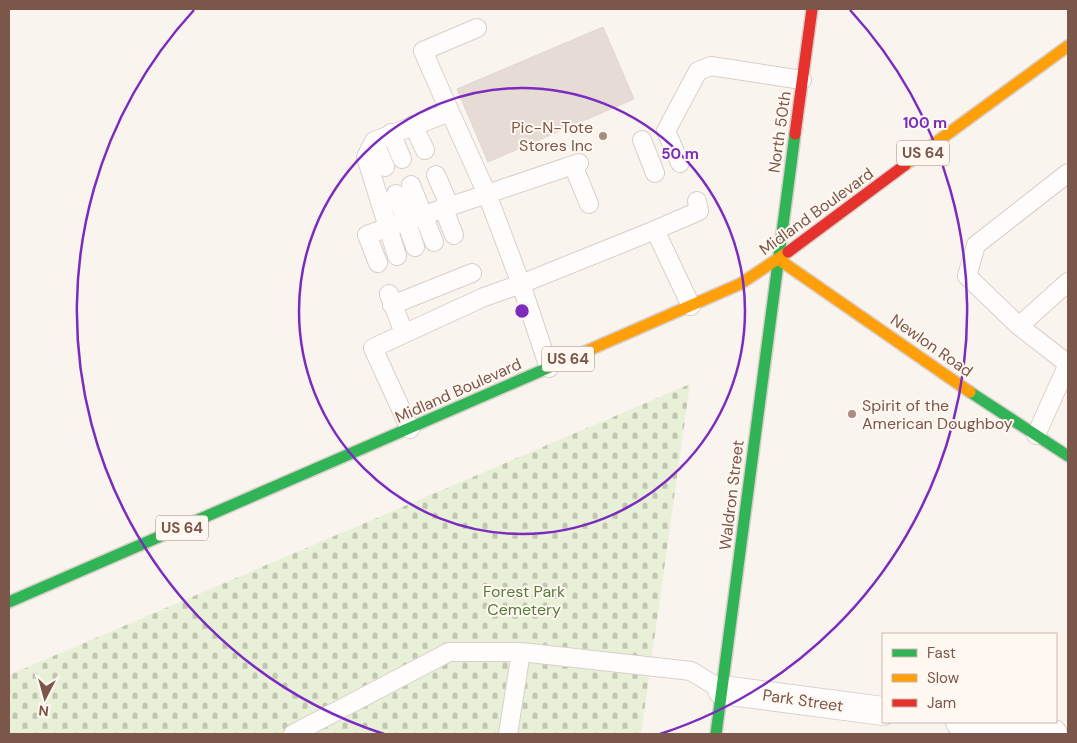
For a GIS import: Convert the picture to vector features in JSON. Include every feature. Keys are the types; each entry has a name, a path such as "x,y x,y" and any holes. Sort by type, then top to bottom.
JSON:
{"main road":[{"name":"North 50th","path":"778,259 812,9"},
{"name":"Midland Boulevard","path":"9,602 740,284 778,259 1068,46"},
{"name":"Newlon Road","path":"778,259 1068,456"},
{"name":"Waldron Street","path":"716,734 778,259"}],"street":[{"name":"Park Street","path":"722,690 882,711"},
{"path":"968,723 1053,734"}],"lane":[{"path":"477,28 423,50 487,194 522,284 549,368"},
{"path":"656,173 637,141 666,131 698,71 711,66 802,80"},
{"path":"397,256 366,157 374,141 450,112"},
{"path":"413,125 425,150"},
{"path":"666,131 680,163"},
{"path":"391,134 402,160"},
{"path":"374,141 385,167"},
{"path":"378,263 367,235 446,206 576,164 589,204"},
{"path":"1036,435 1068,364 1019,326 967,276 976,245 1068,173"},
{"path":"436,175 454,234"},
{"path":"404,190 414,217 434,242"},
{"path":"410,429 372,348 484,297 522,284 673,217 700,211 697,201"},
{"path":"414,217 415,247"},
{"path":"644,231 691,306"},
{"path":"404,333 390,299 409,293 469,267 484,297"},
{"path":"1019,326 1068,282"},
{"path":"293,734 450,652 521,652 691,670 722,690"},
{"path":"508,734 521,652"}],"green space":[{"name":"Forest Park Cemetery","path":"690,384 641,734 9,734 9,675"}],"building":[{"path":"603,27 634,99 488,162 457,89"}],"traffic: fast":[{"path":"716,734 795,134"},
{"path":"9,602 550,367"},
{"path":"970,392 1068,456"}],"traffic: slow":[{"path":"905,165 1068,46"},
{"path":"550,367 740,284 788,252"},
{"path":"778,259 970,392"}],"traffic: jam":[{"path":"795,134 812,9"},
{"path":"788,252 905,165"}],"place":[{"name":"Pic-N-Tote Stores Inc","path":"603,136"},
{"name":"Spirit of the American Doughboy","path":"852,414"}]}
